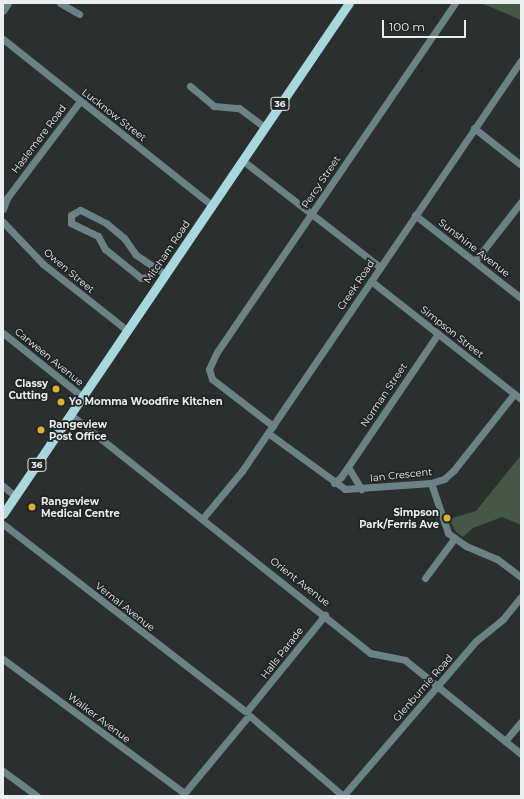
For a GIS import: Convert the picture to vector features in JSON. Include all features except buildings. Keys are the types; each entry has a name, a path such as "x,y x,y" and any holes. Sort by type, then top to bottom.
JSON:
{"main road":[{"name":"Mitcham Road","path":"3,514 349,3"}],"street":[{"path":"3,11 8,3"},
{"path":"60,3 79,14"},
{"name":"Percy Street","path":"273,426 209,375 217,352 456,3"},
{"name":"Lucknow Street","path":"3,39 212,205"},
{"name":"Creek Road","path":"203,518 242,471 521,60"},
{"path":"190,86 214,106 239,108 264,127"},
{"name":"Haslemere Road","path":"3,209 7,198 80,101"},
{"path":"474,128 521,165"},
{"path":"242,160 380,267"},
{"path":"475,261 521,202"},
{"path":"154,267 147,277 141,278 105,248 98,236 71,223 71,215 80,210 106,223 124,238 136,255 165,274"},
{"name":"Sunshine Avenue","path":"415,215 521,298"},
{"name":"Owen Street","path":"3,222 43,264 127,330"},
{"name":"Simpson Street","path":"371,281 521,399"},
{"name":"Carween Avenue","path":"3,333 83,397"},
{"name":"Norman Street","path":"334,483 348,467 438,334"},
{"name":"Ian Crescent","path":"268,433 334,483 345,489 431,483 444,479 454,470 514,394"},
{"name":"Orient Avenue","path":"70,415 325,614 370,652 405,660 439,686 521,754"},
{"path":"348,467 361,489"},
{"path":"431,483 444,525 454,539 497,559 521,576"},
{"path":"3,486 16,496"},
{"name":"Vernal Avenue","path":"3,524 258,724 343,796"},
{"path":"424,578 454,539"},
{"name":"Glenburnie Road","path":"343,796 439,686 476,641 503,618 521,597"},
{"name":"Halls Parade","path":"183,795 325,614"},
{"name":"Walker Avenue","path":"3,658 183,795"},
{"path":"505,741 521,722"},
{"path":"3,771 37,796"}],"green space":[{"path":"481,3 521,3 521,20"},
{"path":"521,455 521,525 502,517 473,528 463,537 456,532 449,519 476,511"}],"place":[{"name":"Classy Cutting","path":"56,389"},
{"name":"Yo Momma Woodfire Kitchen","path":"61,402"},
{"name":"Rangeview Post Office","path":"41,430"},
{"name":"Rangeview Medical Centre","path":"32,507"},
{"name":"Simpson Park/Ferris Ave","path":"447,518"}]}
